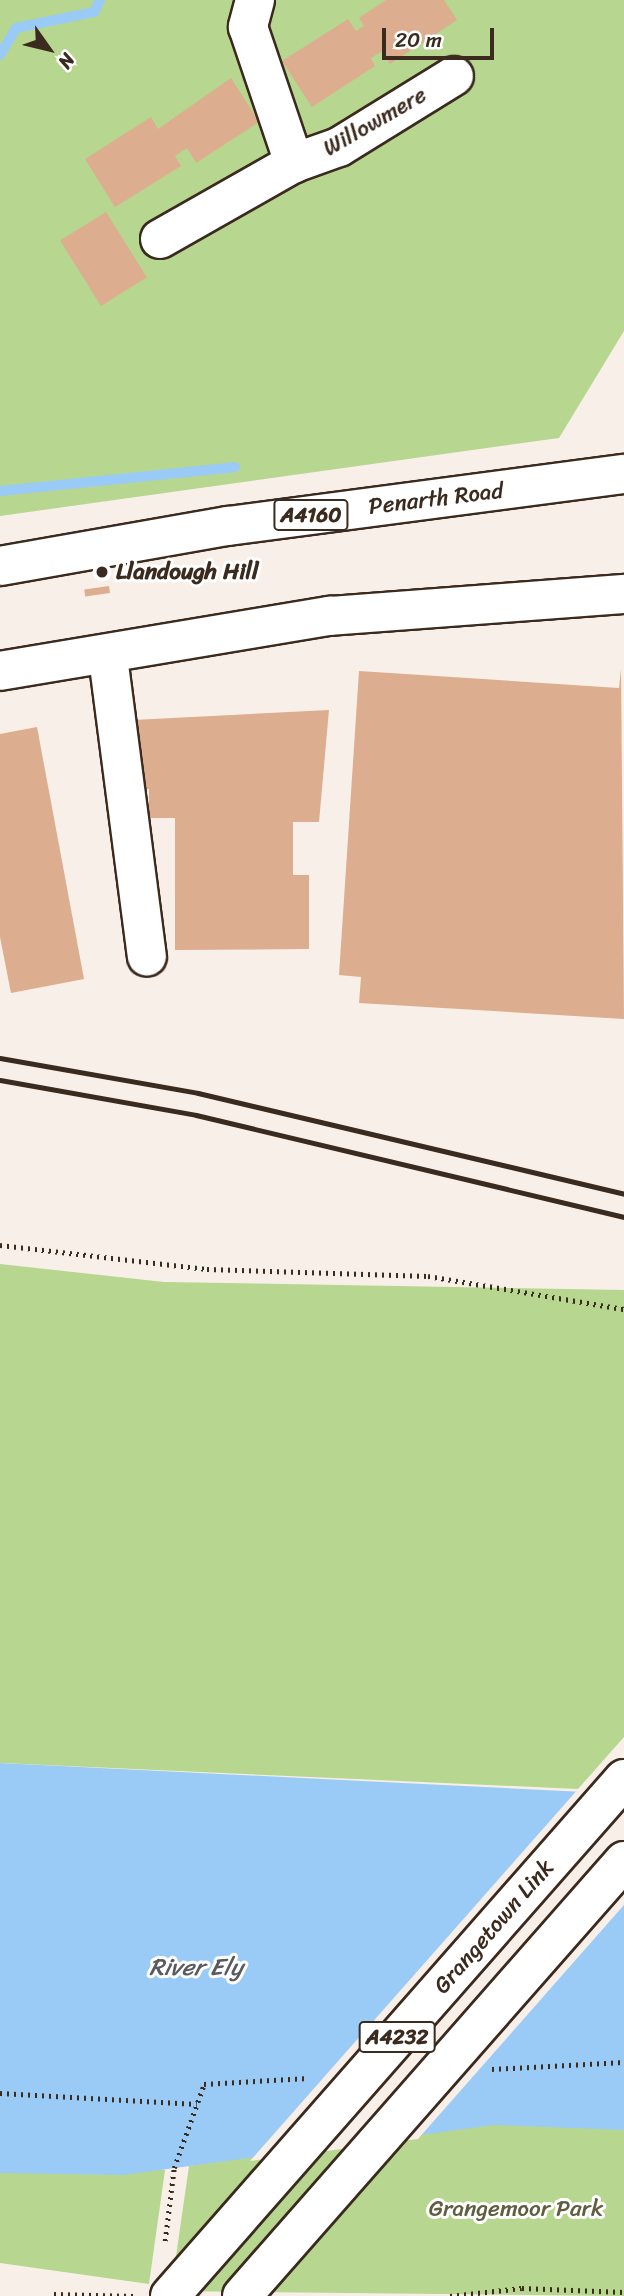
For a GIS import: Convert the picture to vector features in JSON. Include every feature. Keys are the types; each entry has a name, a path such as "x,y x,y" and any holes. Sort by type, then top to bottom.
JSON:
{"main road":[{"name":"Willowmere","path":"255,0 248,27 294,163"},
{"name":"Willowmere","path":"160,239 294,163 339,147 454,76"},
{"name":"Penarth Road","path":"0,566 228,526 624,474"},
{"path":"0,671 108,657 330,616 624,594"},
{"path":"108,657 147,956"},
{"name":"Grangetown Link","path":"170,2296 624,1779"},
{"name":"A4232","path":"242,2296 624,1861"}],"path":[{"path":"0,1245 207,1269 428,1276 624,1309"},
{"path":"0,2093 198,2104"},
{"path":"164,2245 174,2168"},
{"path":"450,2296 522,2288 624,2292"},
{"path":"54,2294 150,2296"}],"green space":[{"path":"0,0 624,0 624,331 559,438 0,516"},
{"path":"0,1264 164,1282 624,1290 624,1737 578,1789 0,1763"},
{"name":"Grangemoor Park","path":"447,2120 624,2122 624,2296 171,2291 189,2166"},
{"path":"2,2147 165,2170 149,2284 0,2263"}],"water":[{"name":"River Ely","path":"0,1763 624,1794 624,2130 494,2125 123,2175 0,2173"}],"pier":[{"path":"579,1788 624,1791 624,1905 418,2139 250,2161"}],"building":[{"path":"386,0 444,0 457,20 390,64 382,51 371,58 375,66 312,107 282,61 348,19 356,31 364,26 359,18"},
{"path":"231,78 259,122 196,163 187,148 175,156 181,166 115,207 85,159 151,117 158,129"},
{"path":"106,212 147,277 101,306 60,241"},
{"path":"109,586 110,593 85,596 84,589"},
{"path":"621,669 624,1019 359,1003 361,977 339,975 359,671 619,688"},
{"path":"329,710 319,822 293,822 293,875 309,875 309,949 175,950 175,818 149,818 149,789 133,789 133,720"},
{"path":"37,727 84,979 11,993 0,937 0,734"}],"waterway":[{"path":"0,55 16,28 94,12 100,0"},
{"path":"0,491 235,467"}],"railway":[{"path":"0,1058 198,1093 624,1194"},
{"path":"0,1080 196,1115 624,1217"}],"place":[{"name":"Llandough Hill","path":"102,572"}]}
